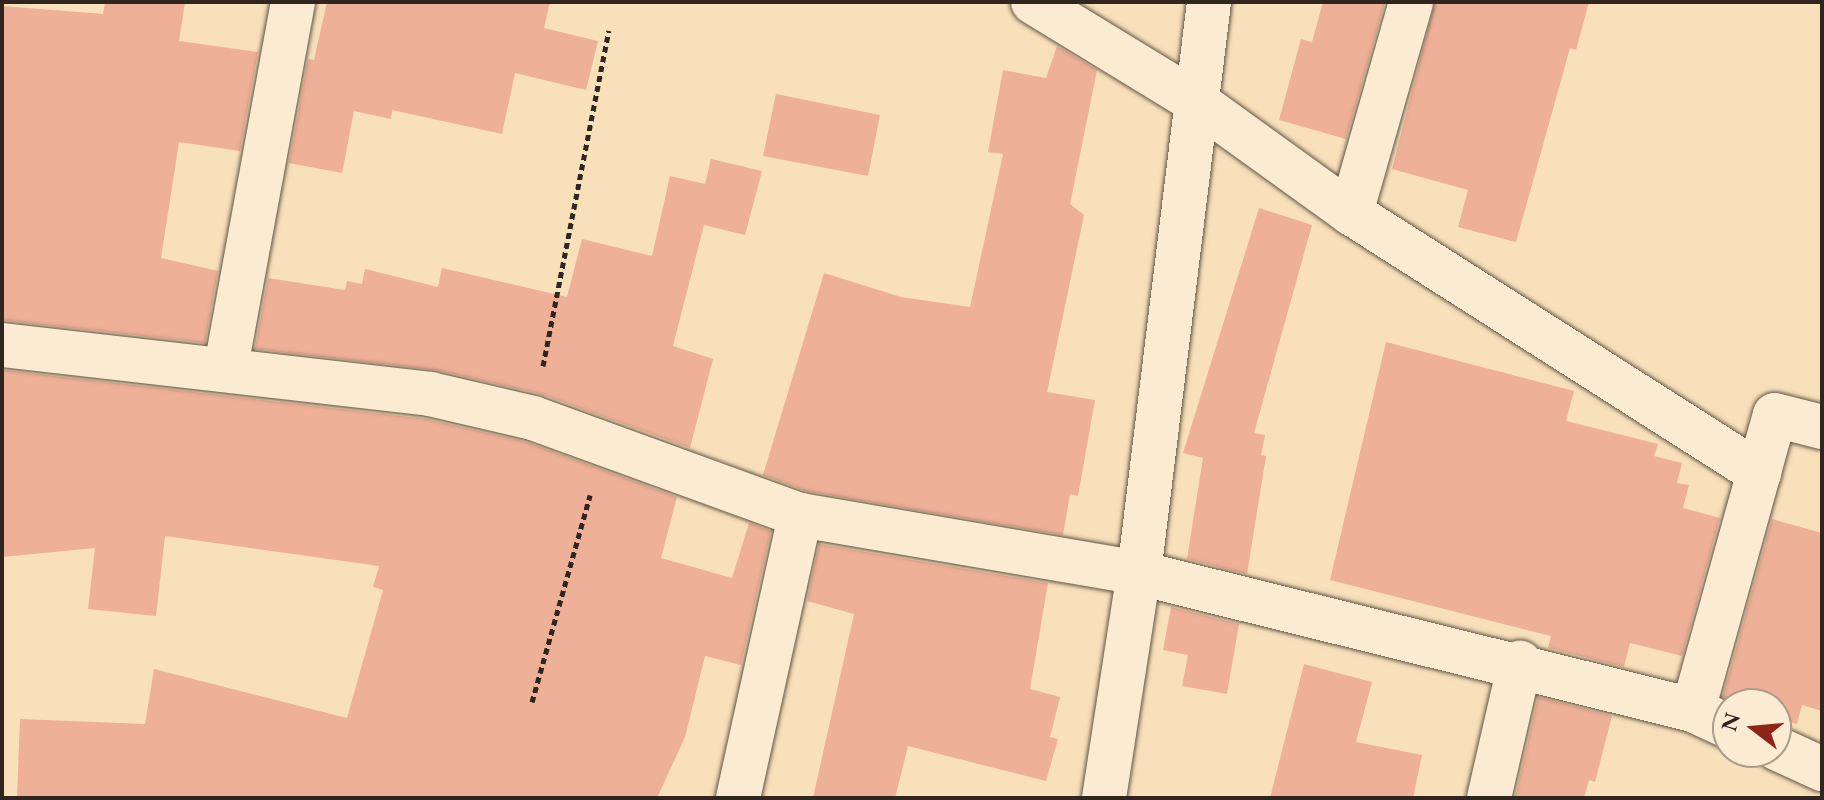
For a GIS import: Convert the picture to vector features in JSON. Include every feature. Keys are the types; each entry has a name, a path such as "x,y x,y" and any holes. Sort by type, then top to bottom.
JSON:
{"street":[{"path":"226,367 293,2"},
{"path":"1033,2 1197,102 1351,213 1759,473"},
{"path":"1104,798 1139,573 1209,2"},
{"path":"1351,213 1411,2"},
{"path":"2,345 226,367 430,394 533,418 800,515 1139,573 1520,663 1710,718 1759,473 1775,415 1822,427"},
{"path":"738,798 800,515"},
{"path":"1489,798 1520,663"},
{"path":"1792,755 1822,769"}],"path":[{"path":"533,418 609,30"},
{"path":"532,702 604,444"}],"building":[{"path":"105,2 185,2 179,41 258,52 240,151 179,142 161,258 218,271 205,343 2,320 2,6 103,14"},
{"path":"327,2 550,2 544,28 598,41 586,90 515,73 502,134 392,110 391,119 354,111 342,173 289,163 308,59 314,60"},
{"path":"1323,2 1385,2 1346,139 1279,120 1301,39 1312,42"},
{"path":"1435,2 1589,2 1576,50 1570,48 1516,242 1458,227 1468,190 1392,169"},
{"path":"1057,46 1097,70 1070,204 1084,215 1047,392 1095,400 1078,496 1070,494 1063,535 806,491 763,475 824,273 901,297 970,307 1003,154 988,152 1003,70 1046,78"},
{"path":"776,94 880,115 868,176 763,156"},
{"path":"711,159 762,171 745,235 704,225 673,346 713,359 690,448 541,394 436,370 255,349 268,278 345,290 347,281 362,284 365,269 438,287 442,268 567,297 582,239 652,256 670,176 705,184"},
{"path":"1259,208 1312,225 1254,433 1265,435 1261,455 1266,456 1247,574 1187,559 1203,458 1183,453"},
{"path":"1386,342 1574,391 1566,421 1658,444 1654,456 1682,463 1677,483 1689,485 1683,508 1720,518 1682,656 1630,643 1624,667 1548,648 1551,636 1330,580"},
{"path":"2,370 426,419 526,442 677,497 661,558 732,578 749,523 771,531 741,665 705,656 685,737 657,798 17,798 20,719 145,724 154,669 347,718 383,590 373,587 379,566 165,536 156,616 88,609 95,548 2,557"},
{"path":"1772,519 1822,533 1822,711 1802,705 1797,724 1792,723 1792,688 1725,688"},
{"path":"819,544 1048,583 1030,689 1060,697 1050,737 1058,739 1046,781 908,746 895,798 813,798 854,614 807,601"},
{"path":"1171,607 1239,624 1227,694 1182,686 1188,655 1163,650"},
{"path":"1304,664 1372,682 1356,742 1422,755 1413,798 1270,798"},
{"path":"1538,697 1612,716 1595,782 1589,780 1584,798 1515,798"}]}
